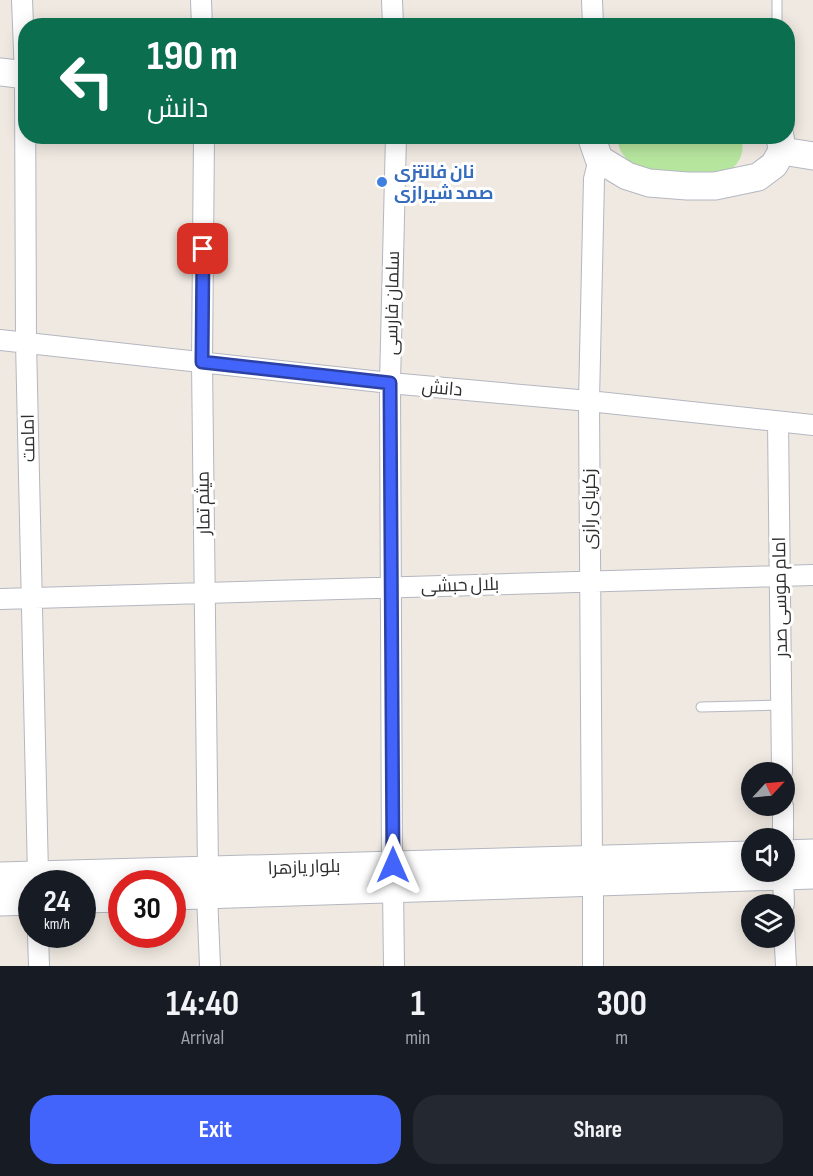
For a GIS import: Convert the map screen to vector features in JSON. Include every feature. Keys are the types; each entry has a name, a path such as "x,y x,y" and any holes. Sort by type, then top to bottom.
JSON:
{"street":[{"name":"امامت","path":"22,0 23,18"},
{"path":"201,0 202,18"},
{"path":"392,0 393,18"},
{"path":"592,0 593,18"},
{"path":"0,72 18,74"},
{"name":"امامت","path":"25,144 26,342 35,870"},
{"name":"میثم تمار","path":"204,144 202,362 210,966"},
{"name":"سلمان فارسی","path":"394,966 390,383 396,144"},
{"path":"595,148 627,176 649,183 687,186 716,186 758,177 774,165 781,144 813,156"},
{"name":"زکریای رازی","path":"593,966 589,401 595,148"},
{"name":"دانش","path":"0,340 390,383 813,425"},
{"name":"امام موسی صدر","path":"778,422 782,762"},
{"name":"بلال حبشی","path":"0,599 813,575"},
{"name":"بلوار یازهرا","path":"795,860 813,853"},
{"name":"بلوار یازهرا","path":"592,871 741,856"},
{"name":"بلوار یازهرا","path":"96,886 741,866"},
{"name":"بلوار یازهرا","path":"795,869 813,875"},
{"name":"بلوار یازهرا","path":"0,876 18,882"},
{"name":"بلوار یازهرا","path":"186,891 208,883"},
{"name":"بلوار یازهرا","path":"0,902 18,895"},
{"path":"38,948 39,966"},
{"path":"785,948 786,966"}],"lane":[{"path":"777,0 777,18"},
{"path":"701,707 782,705"}],"green space":[{"path":"619,144 742,144 739,160 722,175 658,171 642,167 629,160 620,150"}],"place":[{"name":"نان فانتزی صمد شیرازی","path":"382,182"}],"route":[{"path":"203,249 202,362 390,383 393,865"}]}
